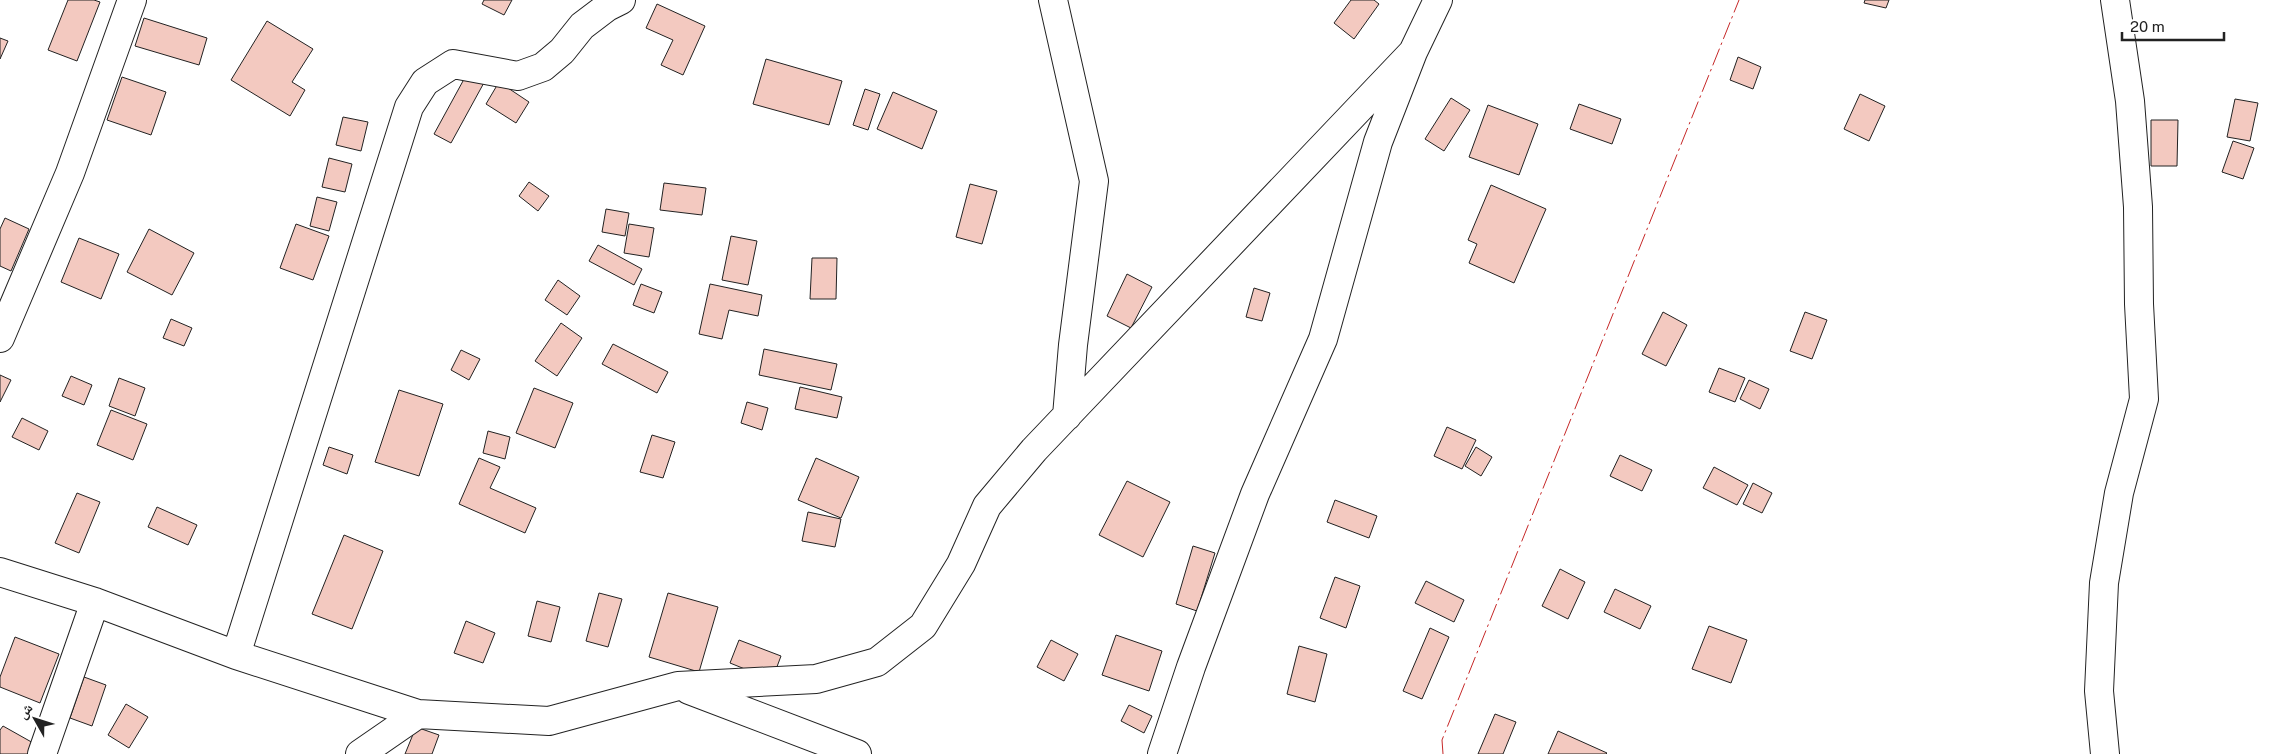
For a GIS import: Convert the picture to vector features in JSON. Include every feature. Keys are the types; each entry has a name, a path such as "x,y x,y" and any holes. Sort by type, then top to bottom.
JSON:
{"street":[{"path":"0,338 70,173 132,0"},
{"path":"236,655 409,106 425,82 453,64 518,76 544,67 562,51 582,26 607,7 620,0"},
{"path":"1053,0 1094,181 1073,345 1067,416"},
{"path":"1162,754 1191,667 1255,494 1323,339 1378,142 1413,52 1438,0"},
{"path":"2106,754 2099,691 2104,582 2119,493 2144,399 2139,304 2138,207 2130,101 2115,0"},
{"path":"0,572 95,602 236,655 418,714 549,721 678,686 816,679 877,662 923,626 961,564 987,506 1034,450 1413,52"},
{"path":"42,754 95,602"},
{"path":"678,686 857,754"},
{"path":"360,754 418,714"}],"building":[{"path":"68,0 94,0 100,2 77,61 48,50"},
{"path":"484,0 512,0 504,15 482,4"},
{"path":"1351,0 1374,0 1379,4 1354,39 1334,23"},
{"path":"1865,0 1889,0 1886,8 1864,3"},
{"path":"657,4 705,26 683,75 661,65 673,40 646,28"},
{"path":"144,18 207,38 199,65 135,46"},
{"path":"267,21 313,49 292,82 305,90 290,116 231,80"},
{"path":"0,38 8,41 0,59"},
{"path":"1738,57 1761,67 1753,89 1730,80"},
{"path":"766,59 842,81 829,125 753,104"},
{"path":"469,70 486,79 451,143 434,134"},
{"path":"122,77 166,92 151,135 107,120"},
{"path":"499,82 529,102 516,123 486,104"},
{"path":"865,89 880,94 868,130 853,125"},
{"path":"893,92 937,111 922,149 877,129"},
{"path":"1860,94 1885,106 1869,141 1844,129"},
{"path":"1451,98 1470,110 1444,151 1425,139"},
{"path":"2235,99 2258,103 2250,141 2227,137"},
{"path":"1579,104 1621,119 1612,144 1570,129"},
{"path":"1488,105 1538,124 1519,175 1469,157"},
{"path":"343,117 368,122 361,151 336,145"},
{"path":"2151,120 2178,120 2177,166 2151,166"},
{"path":"2233,141 2254,148 2243,179 2222,172"},
{"path":"329,158 352,164 345,192 322,187"},
{"path":"529,182 549,196 538,211 519,196"},
{"path":"664,183 706,188 702,215 660,210"},
{"path":"970,184 997,191 982,244 956,237"},
{"path":"1491,185 1546,209 1514,283 1469,263 1477,244 1468,240"},
{"path":"317,197 337,202 329,231 310,226"},
{"path":"606,209 629,213 625,236 602,232"},
{"path":"5,218 29,229 11,271 0,266 0,229"},
{"path":"296,224 329,236 313,280 280,268"},
{"path":"629,224 654,228 649,257 624,253"},
{"path":"149,229 194,253 172,295 127,272"},
{"path":"731,236 757,241 748,285 722,280"},
{"path":"79,238 119,254 101,299 61,282"},
{"path":"598,245 642,269 634,285 589,261"},
{"path":"812,258 837,258 836,299 810,299"},
{"path":"1127,274 1152,287 1131,328 1107,316"},
{"path":"558,280 580,296 567,315 545,300"},
{"path":"641,284 662,292 654,313 633,305"},
{"path":"710,284 762,295 758,316 729,310 722,339 699,334"},
{"path":"1254,288 1270,293 1262,321 1246,317"},
{"path":"1663,312 1687,325 1666,366 1642,354"},
{"path":"1805,312 1827,320 1812,359 1790,351"},
{"path":"171,319 192,328 184,346 163,338"},
{"path":"561,323 582,338 557,376 535,361"},
{"path":"613,344 668,372 657,393 602,364"},
{"path":"764,349 837,364 831,390 759,375"},
{"path":"461,350 480,359 469,380 451,370"},
{"path":"1719,368 1745,378 1735,402 1709,392"},
{"path":"0,375 11,380 0,402"},
{"path":"71,376 92,385 84,405 62,396"},
{"path":"119,378 145,388 135,416 109,406"},
{"path":"1749,380 1769,389 1760,409 1740,399"},
{"path":"800,387 842,397 837,418 795,409"},
{"path":"534,388 573,403 555,448 516,433"},
{"path":"399,390 443,404 419,476 375,462"},
{"path":"747,402 768,408 762,430 741,423"},
{"path":"111,410 147,424 133,460 97,445"},
{"path":"22,418 48,431 39,450 12,437"},
{"path":"1447,427 1476,440 1462,469 1434,456"},
{"path":"488,431 510,437 505,459 483,453"},
{"path":"652,435 675,442 663,478 640,472"},
{"path":"329,447 353,455 347,474 323,465"},
{"path":"1476,447 1492,457 1481,476 1465,466"},
{"path":"1620,455 1652,470 1642,491 1610,476"},
{"path":"479,458 500,467 490,488 536,508 525,533 459,504"},
{"path":"816,458 859,477 841,518 798,500"},
{"path":"1714,467 1748,485 1737,505 1703,488"},
{"path":"1127,481 1170,502 1143,557 1099,535"},
{"path":"1753,483 1772,493 1762,513 1743,504"},
{"path":"77,493 100,502 79,553 55,543"},
{"path":"1335,500 1377,516 1369,538 1327,522"},
{"path":"157,507 197,525 188,545 148,527"},
{"path":"808,512 841,519 835,547 802,541"},
{"path":"344,535 383,551 352,629 312,614"},
{"path":"1193,546 1215,553 1197,611 1176,604"},
{"path":"1560,569 1585,582 1568,619 1542,606"},
{"path":"1335,577 1360,586 1346,628 1320,618"},
{"path":"1426,581 1464,600 1454,622 1415,603"},
{"path":"1615,589 1651,606 1640,629 1604,612"},
{"path":"599,593 622,599 608,647 586,641"},
{"path":"668,593 718,607 699,672 649,657"},
{"path":"537,601 560,607 551,642 528,636"},
{"path":"466,621 495,633 483,663 454,653"},
{"path":"1709,626 1747,640 1731,683 1692,669"},
{"path":"1430,628 1449,637 1422,699 1403,691"},
{"path":"1116,635 1162,651 1149,691 1102,675"},
{"path":"15,637 59,654 40,703 0,687 0,677"},
{"path":"739,640 781,656 772,680 730,663"},
{"path":"1051,640 1078,654 1064,681 1037,667"},
{"path":"1299,646 1327,654 1315,702 1287,694"},
{"path":"84,677 106,685 92,726 70,718"},
{"path":"126,704 148,717 129,748 108,735"},
{"path":"1129,705 1152,716 1144,733 1121,721"},
{"path":"1495,714 1516,722 1503,754 1478,754"},
{"path":"3,726 35,744 29,754 0,754 0,730"},
{"path":"416,727 439,735 432,754 405,754"},
{"path":"1558,731 1607,753 1548,754"}],"power":[{"path":"1443,754 1442,740 1739,0"}]}
